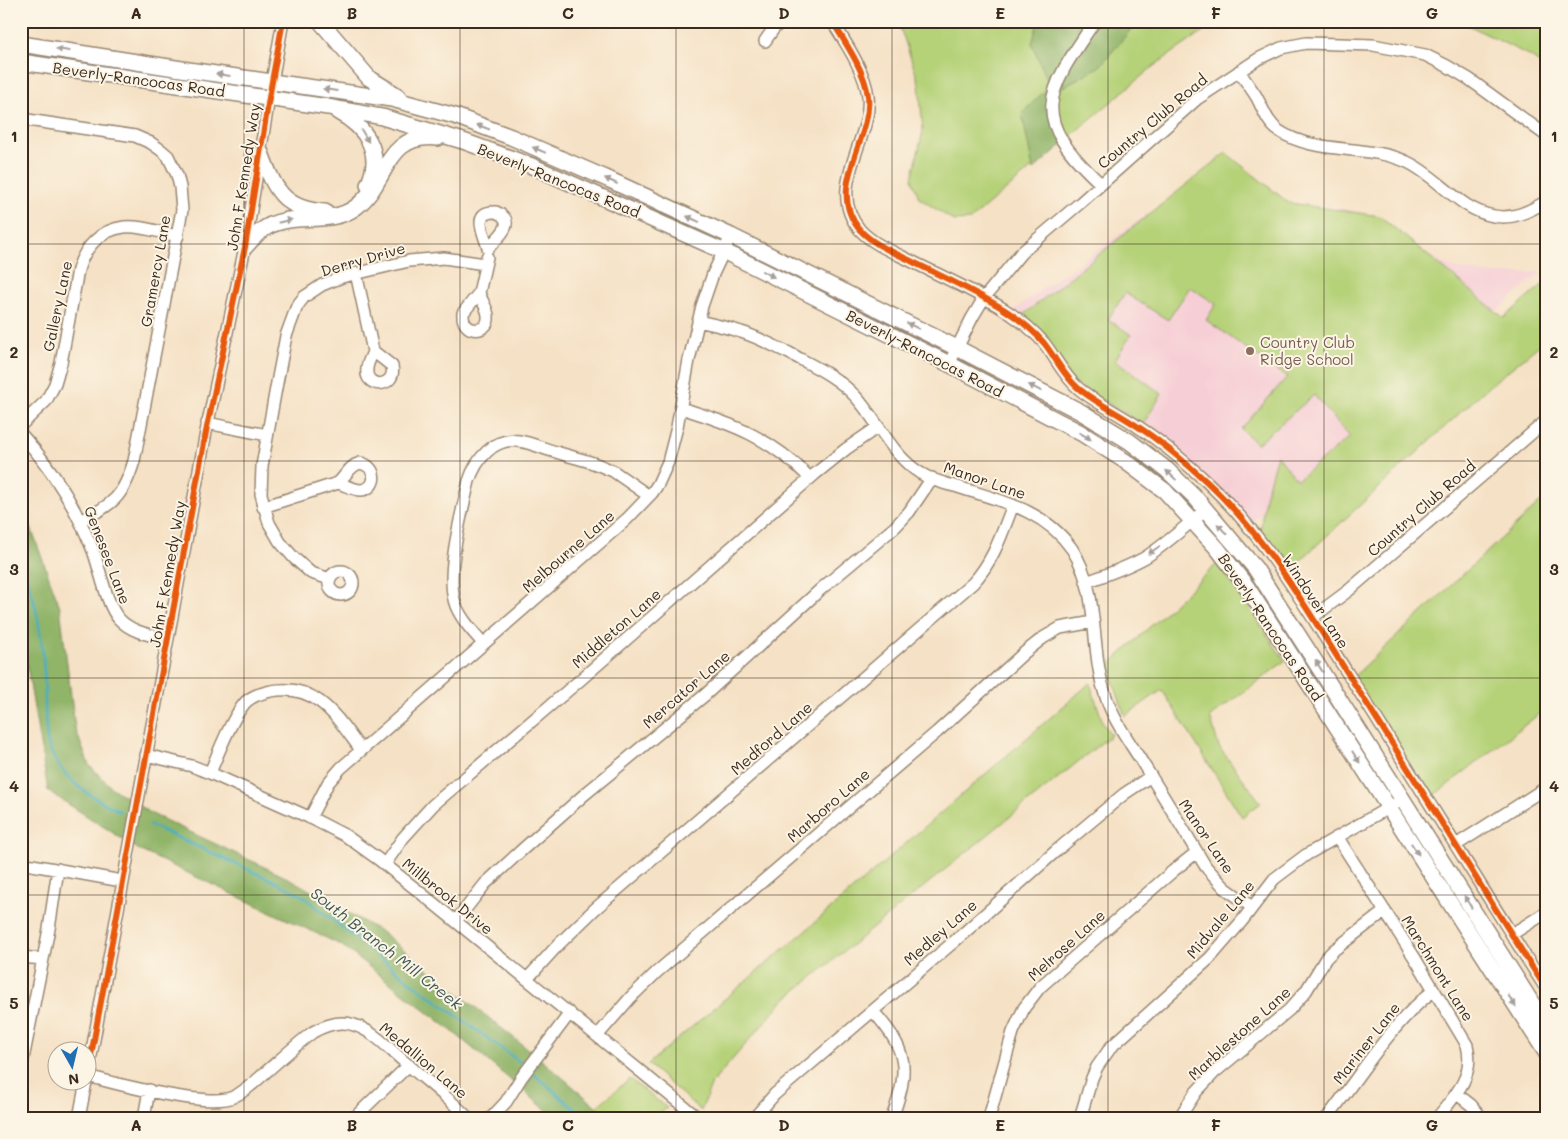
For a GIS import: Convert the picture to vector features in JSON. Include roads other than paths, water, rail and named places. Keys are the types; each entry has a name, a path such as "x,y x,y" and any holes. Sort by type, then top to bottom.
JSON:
{"main road":[{"path":"320,21 369,78 413,104"},
{"name":"Beverly-Rancocas Road","path":"21,44 392,99 455,116 511,137 610,180 731,236 1082,412 1129,441 1167,470 1205,510 1255,568 1547,1027"},
{"name":"Beverly-Rancocas Road","path":"21,62 328,107 382,117 463,141 532,166 725,252 949,364 1081,433 1126,461 1165,491 1193,520 1247,587 1547,1054"},
{"path":"261,154 272,182 277,189 297,205 310,210 324,212 338,210 351,204 362,195 370,184 374,171 374,158 371,147 360,127 350,118 328,107"},
{"path":"245,248 261,231 272,224 285,220 328,218 342,215 355,208 371,192 391,157 401,146 412,139 424,136 463,141"},
{"path":"1466,930 1477,934 1484,941 1508,978 1514,985 1522,988"}],"street":[{"name":"John F Kennedy Way","path":"93,1042 208,423 245,248 253,192 261,154 268,98 283,21"},
{"path":"765,41 774,28 782,21"},
{"name":"Windover Lane","path":"832,21 861,73 868,97 865,122 853,157 848,184 849,208 860,230 880,245 984,298 1009,313 1034,332 1049,350 1062,371 1079,388 1147,433 1194,470 1227,501 1271,555 1313,617 1547,990"},
{"path":"1096,21 1074,52 1058,81 1051,100 1051,111 1054,125 1066,145 1085,170 1101,184"},
{"name":"Country Club Road","path":"949,364 984,298 1021,253 1192,103 1269,53 1306,43 1374,45 1412,52 1436,60 1469,79 1547,136"},
{"path":"1239,71 1272,124 1279,131 1296,139 1380,154 1406,162 1430,176 1470,207 1492,216 1514,216 1547,201"},
{"name":"Gramercy Lane","path":"21,119 135,136 151,143 168,156 180,186 182,210 178,236 140,438 131,471 118,498 105,508 80,521"},
{"name":"Gallery Lane","path":"21,425 46,401 55,384 61,363 78,270 81,260 92,242 107,232 124,227 178,236"},
{"name":"Melbourne Lane","path":"310,818 323,790 334,775 627,519 650,496 668,462 698,321 709,283 731,236"},
{"path":"479,293 488,248"},
{"name":"Derry Drive","path":"330,579 311,573 287,551 274,533 263,507 260,475 286,336 298,306 304,297 322,285 356,274 409,261 433,258 485,264"},
{"path":"356,274 374,351"},
{"name":"Manor Lane","path":"698,321 740,331 776,346 824,371 856,397 903,459 922,474 1013,505 1039,517 1058,533 1072,550 1086,582 1099,674 1106,700 1118,724 1206,867 1218,882 1252,907"},
{"path":"681,408 731,424 761,439 780,450 810,478"},
{"name":"Country Club Road","path":"1313,617 1348,591 1547,420"},
{"path":"208,423 268,435"},
{"name":"Middleton Lane","path":"385,864 403,838 433,805 567,691 810,478 836,456 878,427"},
{"name":"Genesee Lane","path":"21,434 58,481 80,521 96,558 114,613 133,629 168,639"},
{"path":"483,643 466,622 456,605 452,584 456,549 469,481 472,471 483,454 500,443 509,441 526,442 602,466 613,471 650,496"},
{"name":"Mercator Lane","path":"456,921 485,884 523,849 580,798 705,695 811,598 895,527 910,512 932,478"},
{"path":"263,507 338,483"},
{"name":"Medford Lane","path":"527,979 558,944 595,909 973,583 994,554 1013,505"},
{"path":"1086,582 1109,574 1142,558 1205,510"},
{"path":"1255,568 1271,555"},
{"name":"Marboro Lane","path":"598,1035 631,997 658,971 960,711 1019,657 1043,638 1060,628 1092,622"},
{"path":"210,772 220,747 245,703 252,697 270,691 303,692 318,700 340,720 361,750"},
{"name":"Millbrook Drive","path":"146,755 210,772 280,803 346,836 385,864 698,1118"},
{"name":"Medley Lane","path":"754,1118 775,1094 1056,851 1124,794 1151,776"},
{"path":"1456,845 1547,787"},
{"name":"Midvale Lane","path":"1080,1118 1096,1067 1111,1047 1210,958 1274,879 1294,862 1402,799"},
{"name":"Marchmont Lane","path":"1338,838 1462,1035 1470,1055 1467,1077 1457,1094 1437,1118"},
{"name":"Melrose Lane","path":"989,1118 1013,1032 1018,1019 1032,997 1050,978 1197,852"},
{"path":"21,863 122,880"},
{"path":"21,1069 43,960 58,869"},
{"name":"Marblestone Lane","path":"1179,1118 1196,1092 1216,1072 1289,1010 1306,991 1326,958 1384,910"},
{"path":"1512,934 1547,912"},
{"path":"21,957 43,960"},
{"path":"1522,988 1539,978"},
{"name":"Mariner Lane","path":"1327,1118 1395,1026 1434,990"},
{"path":"873,1011 898,1043 904,1064 901,1088 892,1118"},
{"path":"491,1118 506,1102 570,1013"},
{"name":"Medallion Lane","path":"98,1079 117,1084 211,1100 232,1098 250,1087 313,1032 334,1024 345,1023 365,1030 446,1095 468,1118"},
{"path":"354,1118 409,1065"},
{"path":"144,1118 149,1090"},
{"path":"79,1118 84,1092"},
{"path":"1457,1094 1471,1105 1482,1118"}],"waterway":[{"name":"South Branch Mill Creek","path":"21,563 31,589 40,630 45,679 46,734 50,750 63,771 79,787 120,811"},
{"name":"South Branch Mill Creek","path":"150,825 303,896 408,980 520,1062"},
{"name":"South Branch Mill Creek","path":"535,1075 585,1118"}],"place":[{"name":"Country Club Ridge School","path":"1250,351"}]}
